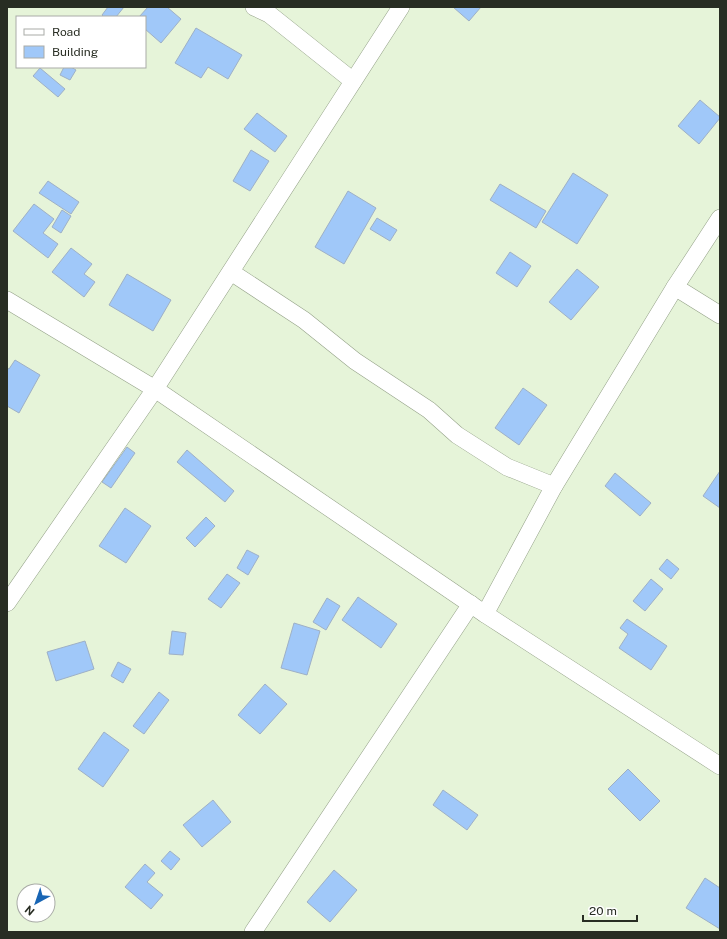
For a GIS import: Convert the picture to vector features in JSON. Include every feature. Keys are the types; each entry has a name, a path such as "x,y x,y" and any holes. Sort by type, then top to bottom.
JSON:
{"street":[{"path":"254,7 269,14 354,81"},
{"path":"7,603 155,389 401,7"},
{"path":"485,614 554,486 675,287 720,218"},
{"path":"231,272 304,320 355,361 429,410 457,435 507,467 554,486"},
{"path":"675,287 720,314"},
{"path":"7,300 155,389 485,614 720,766"},
{"path":"253,932 471,604"}],"building":[{"path":"108,7 124,7 117,16 102,15"},
{"path":"148,7 167,7 181,19 161,43 146,30 146,16 140,16"},
{"path":"453,7 481,7 469,21"},
{"path":"196,28 242,55 228,79 208,67 201,78 175,63"},
{"path":"40,68 65,89 58,97 33,76"},
{"path":"64,68 73,68 76,70 70,80 60,75"},
{"path":"700,100 720,118 699,144 678,126"},
{"path":"257,113 287,136 275,152 244,129"},
{"path":"251,150 269,161 250,191 233,181"},
{"path":"573,173 608,195 577,244 542,222"},
{"path":"48,181 79,202 71,214 39,193"},
{"path":"500,184 546,211 536,228 490,200"},
{"path":"348,191 376,208 344,264 315,247"},
{"path":"34,204 54,219 43,233 58,244 48,258 13,231"},
{"path":"62,210 71,216 61,233 52,227"},
{"path":"377,218 397,230 390,241 370,229"},
{"path":"71,248 92,264 84,274 95,282 84,297 52,272"},
{"path":"510,252 531,266 517,287 496,273"},
{"path":"577,269 599,287 571,320 549,302"},
{"path":"127,274 171,300 153,331 109,305"},
{"path":"15,360 40,375 19,413 7,406 7,368 9,369"},
{"path":"523,388 547,405 519,445 495,428"},
{"path":"127,447 135,453 111,488 102,482"},
{"path":"187,450 234,491 225,502 177,462"},
{"path":"720,471 720,508 703,496"},
{"path":"615,473 651,503 640,516 605,486"},
{"path":"125,508 151,526 126,563 99,546"},
{"path":"206,517 215,526 195,547 186,538"},
{"path":"247,550 259,556 248,575 237,568"},
{"path":"667,559 679,569 671,579 659,569"},
{"path":"227,574 240,583 221,608 208,599"},
{"path":"651,579 663,589 645,611 633,601"},
{"path":"358,597 397,624 381,648 342,620"},
{"path":"327,598 340,606 326,630 313,622"},
{"path":"627,619 667,646 651,670 619,648 628,634 620,628"},
{"path":"294,623 320,631 307,675 281,668"},
{"path":"172,631 186,633 183,655 169,654"},
{"path":"85,641 94,669 56,681 47,652"},
{"path":"118,662 131,669 123,683 111,676"},
{"path":"265,684 287,704 260,734 238,715"},
{"path":"159,692 169,700 144,734 133,726"},
{"path":"104,732 129,750 103,787 78,769"},
{"path":"628,769 660,801 640,821 608,789"},
{"path":"443,790 478,815 467,830 433,805"},
{"path":"213,800 231,822 202,847 183,825"},
{"path":"170,851 180,859 171,870 161,861"},
{"path":"145,864 155,873 147,882 163,895 151,909 125,887"},
{"path":"334,870 357,890 330,922 307,902"},
{"path":"705,878 720,888 720,929 686,908"}]}
